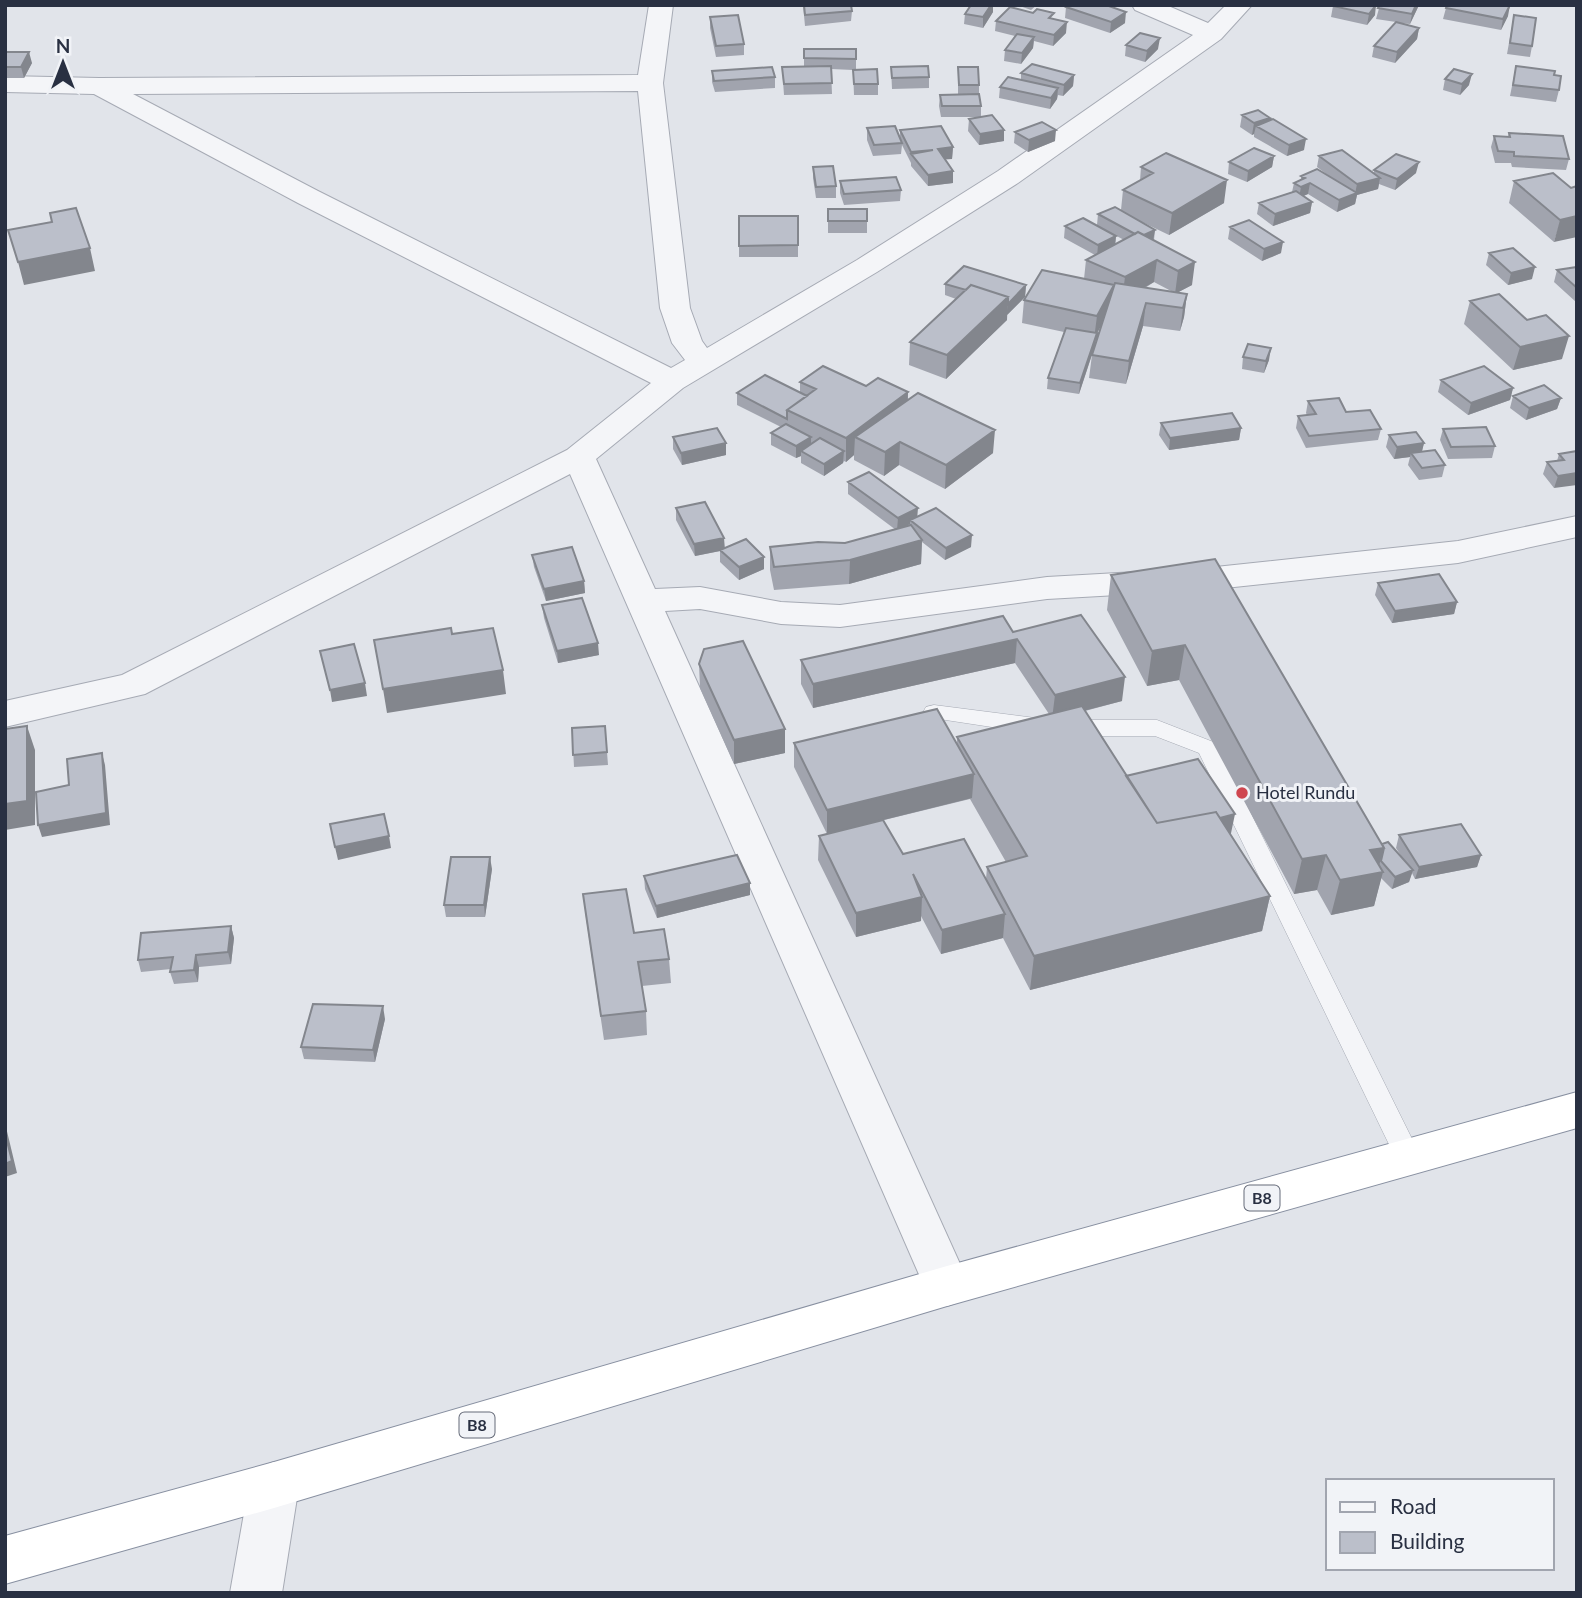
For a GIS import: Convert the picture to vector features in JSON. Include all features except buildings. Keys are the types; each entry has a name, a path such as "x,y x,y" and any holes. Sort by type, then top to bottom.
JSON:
{"highway":[{"name":"B8","path":"5,1560 274,1485 947,1286 1577,1110"}],"street":[{"path":"661,5 650,83 675,309 687,343 703,363"},
{"path":"1144,5 1212,34"},
{"path":"5,714 132,685 579,457 672,381 867,266 1008,177 1212,34 1240,5"},
{"path":"5,84 99,86 650,83"},
{"path":"99,86 308,197 672,381"},
{"path":"579,457 947,1286"},
{"path":"643,601 701,598 781,613 840,615 1047,588 1206,579 1458,552 1577,527"},
{"path":"256,1593 274,1485"}],"lane":[{"path":"934,712 1051,727 1157,727 1208,748 1408,1157"}],"place":[{"name":"Hotel Rundu","path":"1242,793"}]}
